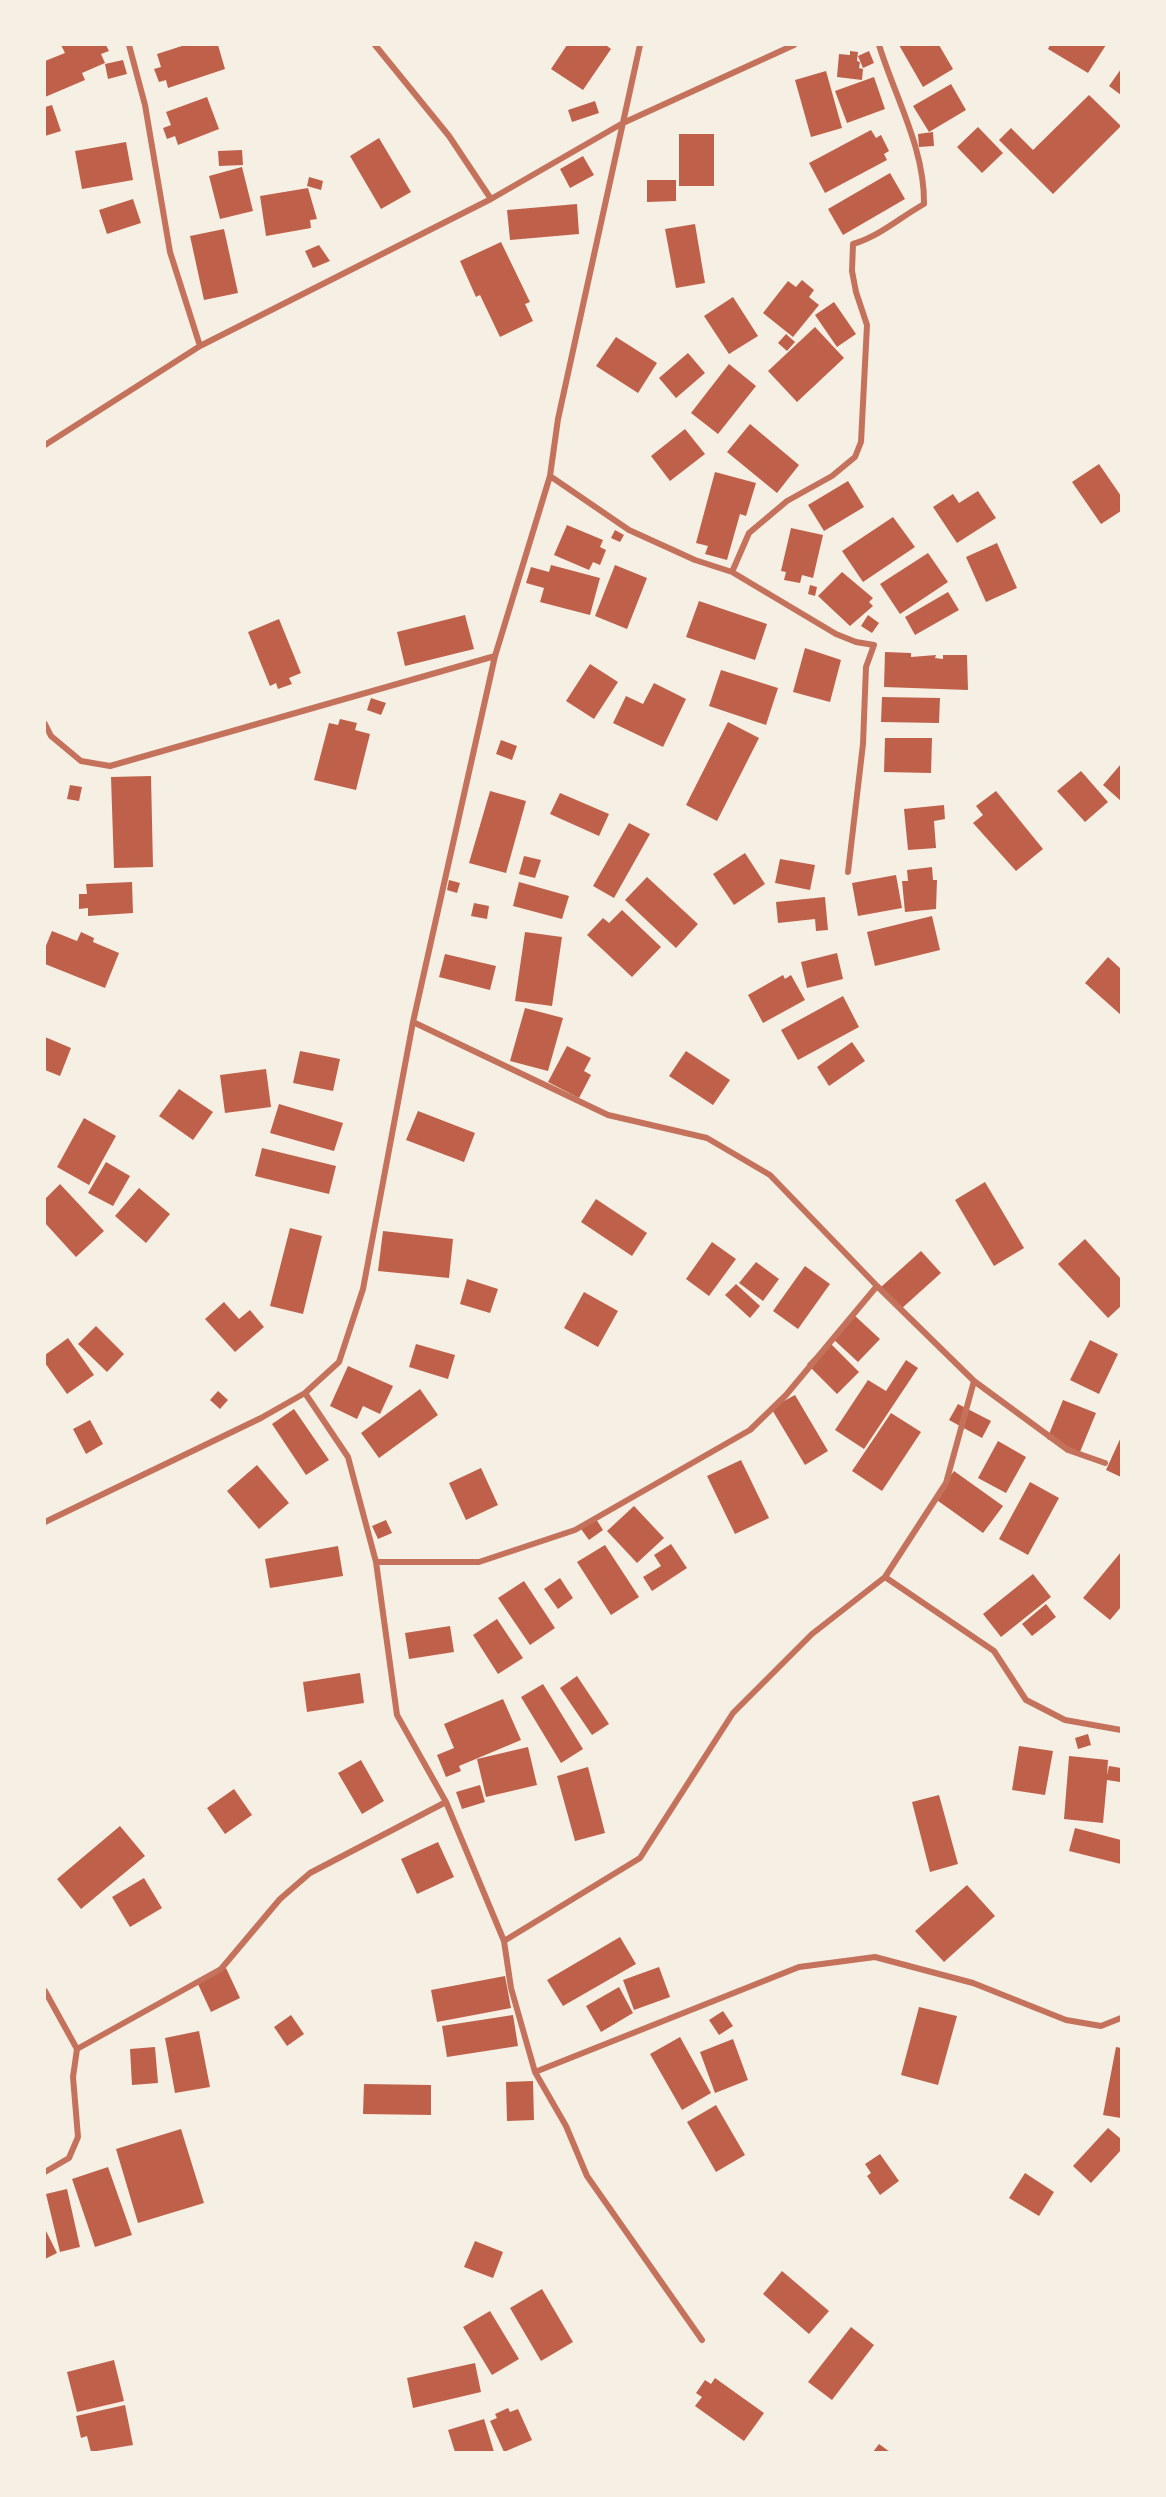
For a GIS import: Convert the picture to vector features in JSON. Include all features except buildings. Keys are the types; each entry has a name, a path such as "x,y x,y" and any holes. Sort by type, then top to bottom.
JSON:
{"street":[{"path":"129,45 145,105 170,252 200,346"},
{"path":"375,45 449,136 490,199"},
{"path":"45,1522 261,1418 305,1393 339,1362 349,1338 363,1289 413,1022 495,656 550,476 558,419 640,45"},
{"path":"45,445 200,346 490,199 623,123 794,45"},
{"path":"732,572 749,533 786,501 831,476 855,458 861,442 867,325 852,271 853,244 875,237 896,220 924,204 924,181 906,119 879,45"},
{"path":"550,476 629,530 694,560 732,572 836,634 856,642 874,645 866,667 863,744 848,872"},
{"path":"45,724 51,736 81,761 111,766 495,656"},
{"path":"413,1022 608,1115 707,1138 770,1175 877,1286 974,1381 1068,1450 1105,1463"},
{"path":"376,1562 479,1562 575,1530 750,1430 786,1395 877,1286"},
{"path":"504,1941 640,1858 734,1713 812,1634 885,1577 946,1483 974,1381"},
{"path":"305,1393 348,1457 376,1562 397,1715 446,1802 504,1941 511,1988 535,2072 566,2126 587,2176 702,2340"},
{"path":"885,1577 994,1651 1026,1700 1065,1720 1121,1730"},
{"path":"76,2049 221,1969 280,1899 310,1873 446,1802"},
{"path":"535,2072 799,1967 875,1957 973,1983 1066,2020 1101,2026 1121,2018"},
{"path":"45,1991 76,2049 73,2077 78,2137 69,2158 45,2172"}]}
